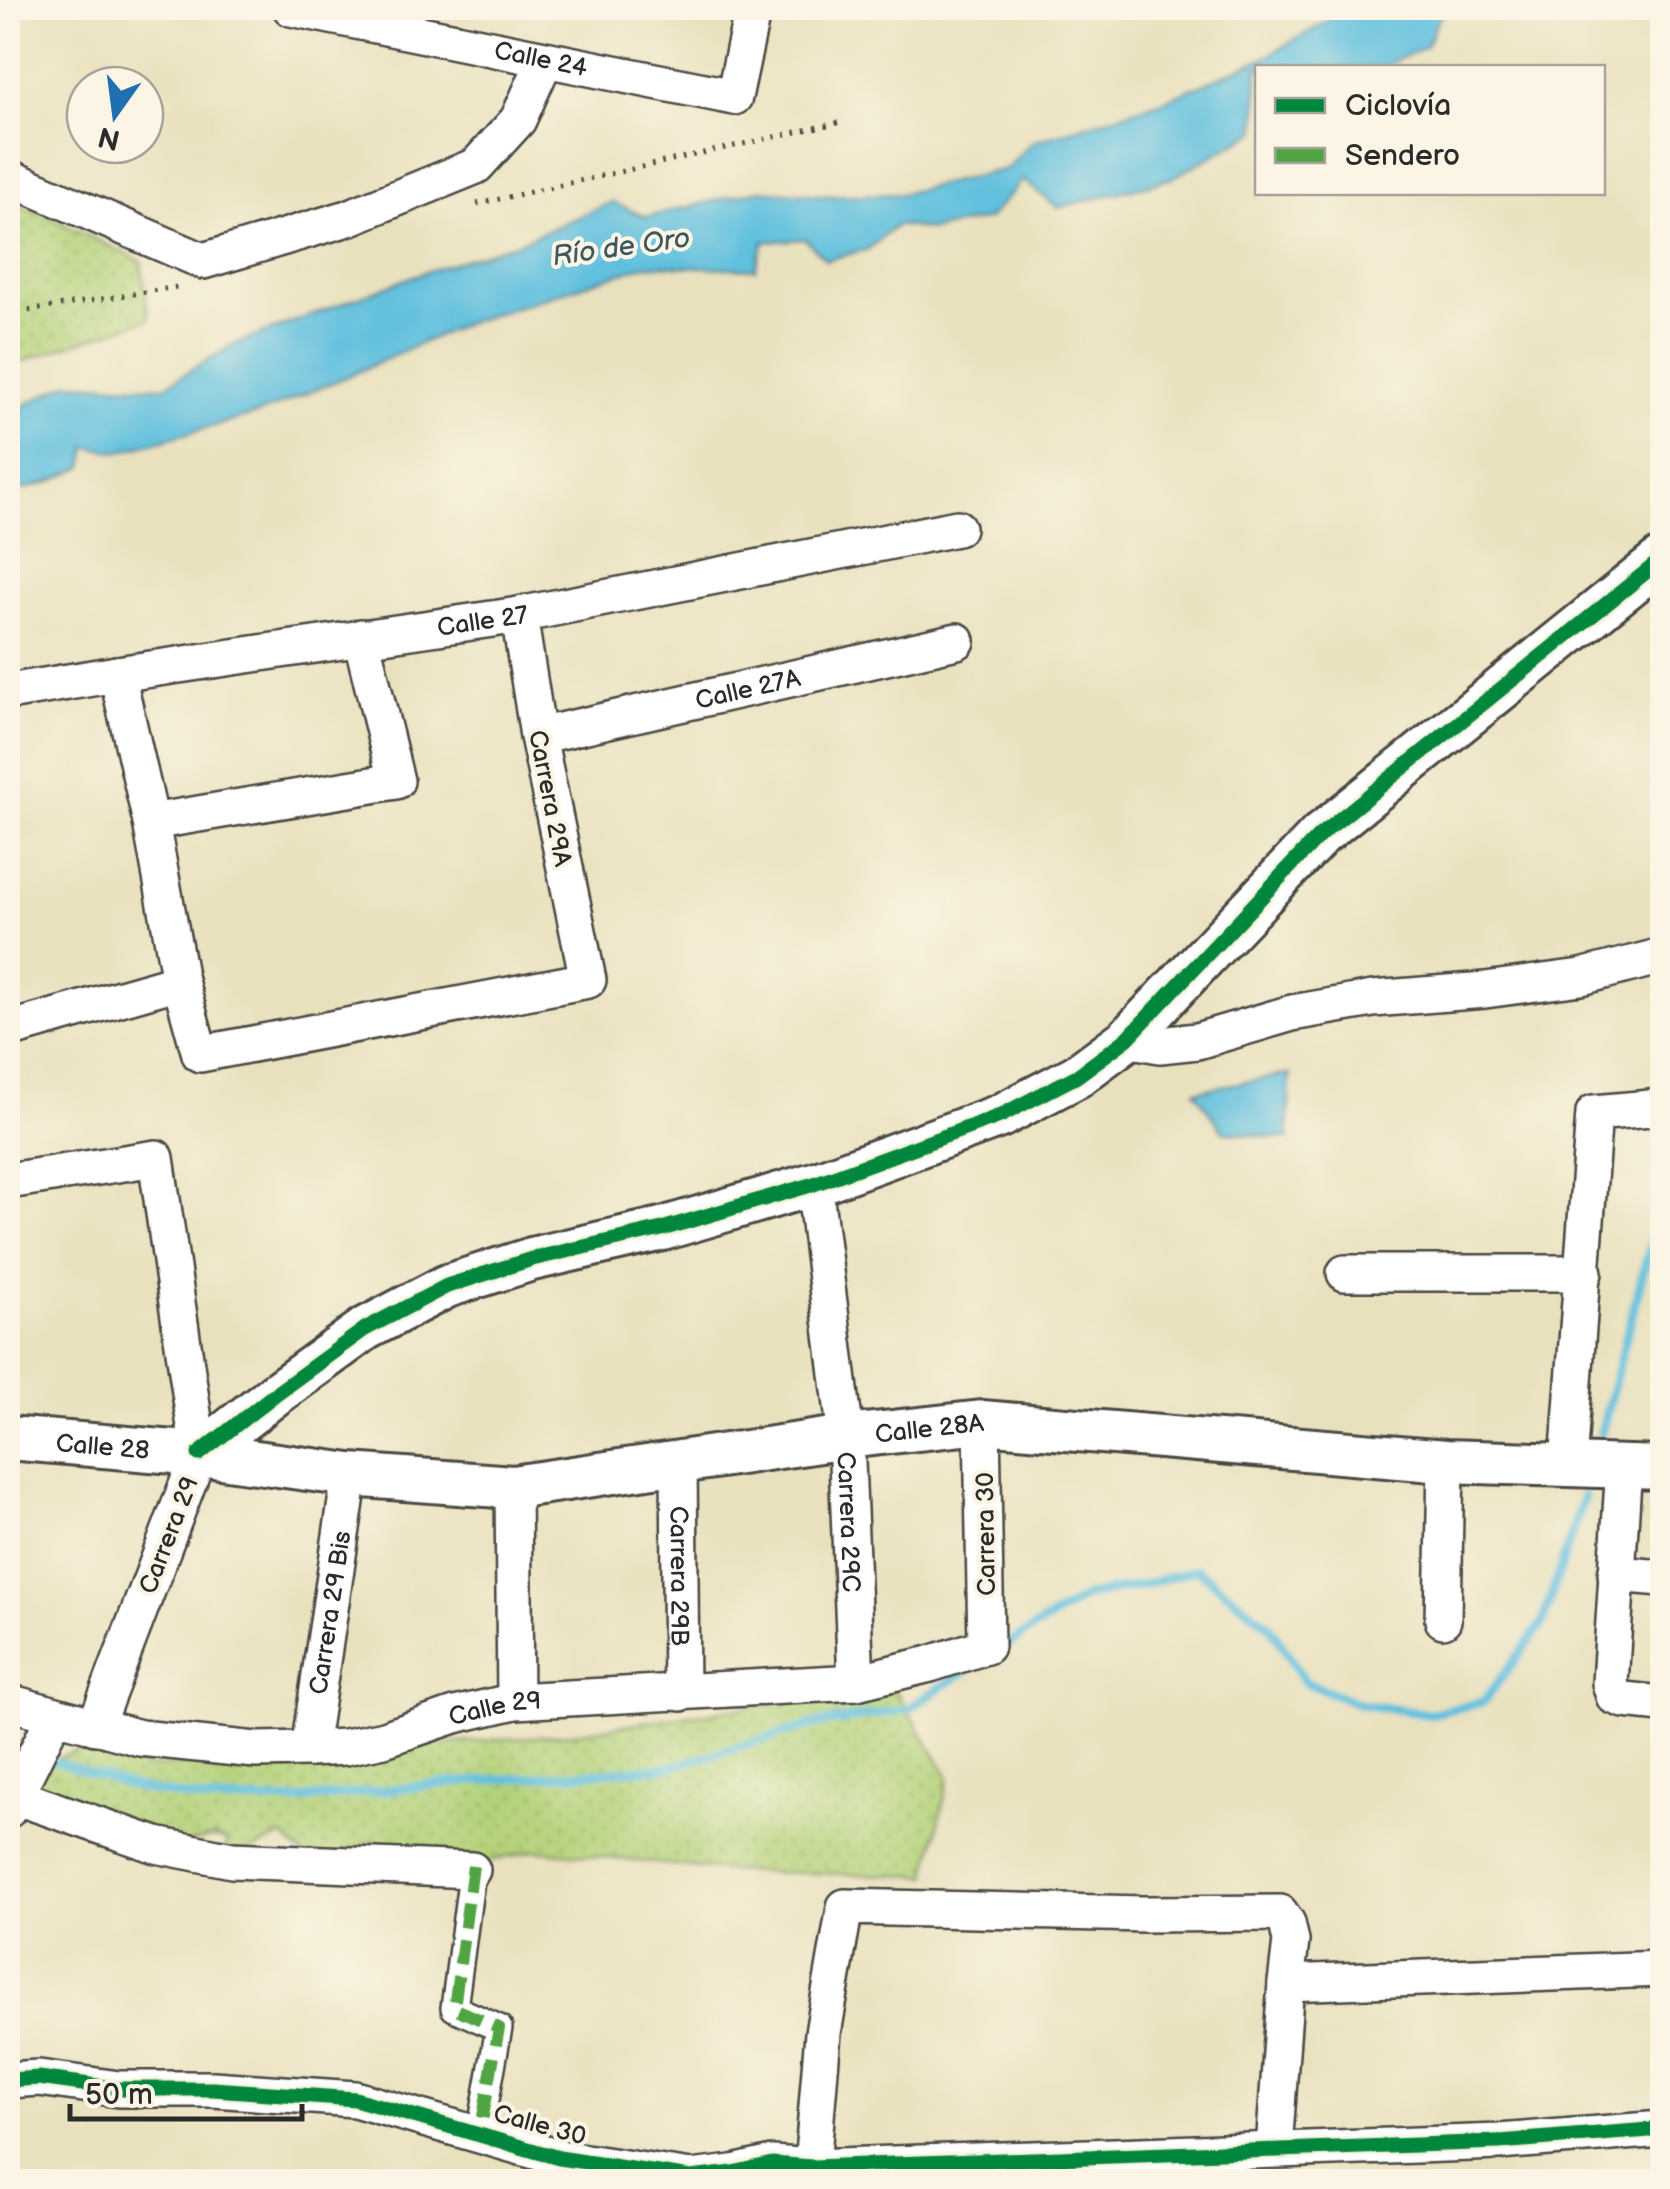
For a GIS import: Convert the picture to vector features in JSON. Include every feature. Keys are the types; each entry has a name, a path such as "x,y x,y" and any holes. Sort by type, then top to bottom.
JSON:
{"street":[{"name":"Calle 24","path":"292,8 734,97 754,8"},
{"path":"8,176 203,260 348,218 476,166 518,120 545,60"},
{"name":"Calle 27","path":"8,692 518,616 956,528"},
{"path":"198,1454 365,1329 446,1286 532,1259 662,1228 814,1184 1000,1116 1077,1076 1127,1039 1320,835 1662,558"},
{"name":"Carrera 29A","path":"180,980 200,1054 588,980 538,736 518,616"},
{"path":"151,822 396,781 361,637"},
{"name":"Calle 27A","path":"538,736 957,640"},
{"path":"8,1030 180,980 151,822 116,674"},
{"path":"1127,1039 1160,1044 1197,1041 1292,1013 1373,999 1485,990 1581,976 1662,956"},
{"path":"1568,1463 1594,1113 1662,1106"},
{"name":"Carrera 29","path":"8,1181 156,1158 198,1454 95,1727"},
{"name":"Carrera 29C","path":"814,1184 846,1437 856,1682"},
{"path":"1344,1272 1584,1273"},
{"name":"Calle 28A","path":"198,1454 350,1475 513,1487 846,1437 982,1422 1446,1461 1643,1466"},
{"name":"Carrera 30","path":"982,1422 986,1646"},
{"name":"Calle 28","path":"8,1438 198,1454"},
{"path":"1444,1620 1446,1461"},
{"name":"Carrera 29B","path":"679,1462 681,1692"},
{"path":"1643,1466 1616,1574 1610,1683 1614,1696 1662,1704"},
{"name":"Carrera 29 Bis","path":"309,1749 350,1475"},
{"path":"513,1487 515,1701"},
{"path":"1616,1574 1662,1578"},
{"name":"Calle 29","path":"8,1702 50,1727 95,1727 195,1745 309,1749 384,1738 515,1701 856,1682 986,1646"},
{"path":"50,1727 14,1797 156,1844 232,1860 472,1868 454,2008 499,2028 480,2134"},
{"path":"812,2167 823,2033 844,1907 1280,1913 1291,1941 1274,2149"},
{"path":"1286,1983 1662,1969"},
{"name":"Calle 30","path":"8,2080 39,2078 119,2089 213,2089 355,2099 559,2158 691,2178 772,2164 812,2167 1499,2142 1662,2130"},
{"path":"1064,2156 1098,2182"}],"green space":[{"path":"8,198 141,261 149,319 8,366"},
{"path":"892,1685 949,1777 927,1876 729,1871 534,1850 473,1866 389,1859 375,1840 332,1859 306,1857 283,1836 248,1852 224,1853 228,1841 212,1837 179,1846 34,1792 43,1763 82,1749 148,1768 566,1734"}],"water":[{"name":"Río de Oro","path":"1350,8 1450,8 1439,17 1426,46 1387,65 1255,65 1255,132 1170,179 1058,208 1023,180 988,219 931,230 897,225 868,249 826,260 805,239 764,242 755,269 646,265 466,323 261,413 119,452 87,447 84,467 48,483 8,493 8,413 69,383 163,387 233,345 422,273 520,242 612,202 646,217 759,190 834,196 900,194 1006,169 1032,142 1160,102 1260,60"},
{"path":"1290,1074 1288,1139 1223,1131 1195,1091"}],"waterway":[{"path":"1601,1433 1655,1227 1662,1217"},
{"path":"993,1653 1087,1596 1197,1569 1269,1625 1305,1682 1360,1704 1429,1714 1483,1702 1542,1624 1584,1496"},
{"path":"45,1758 135,1788 208,1801 290,1801 449,1783 670,1767 812,1725 908,1709 976,1664"},
{"path":"8,1743 30,1752"}],"marked path":[{"path":"473,1866 454,2008 499,2028 480,2133"}],"cycle path":[{"path":"199,1454 365,1329 447,1286 532,1259 662,1229 814,1184 1000,1116 1077,1076 1127,1039 1320,835 1662,559"},
{"path":"8,2080 39,2078 119,2089 213,2089 355,2099 559,2158 691,2178 772,2164 812,2167 1499,2142 1662,2129"}]}
